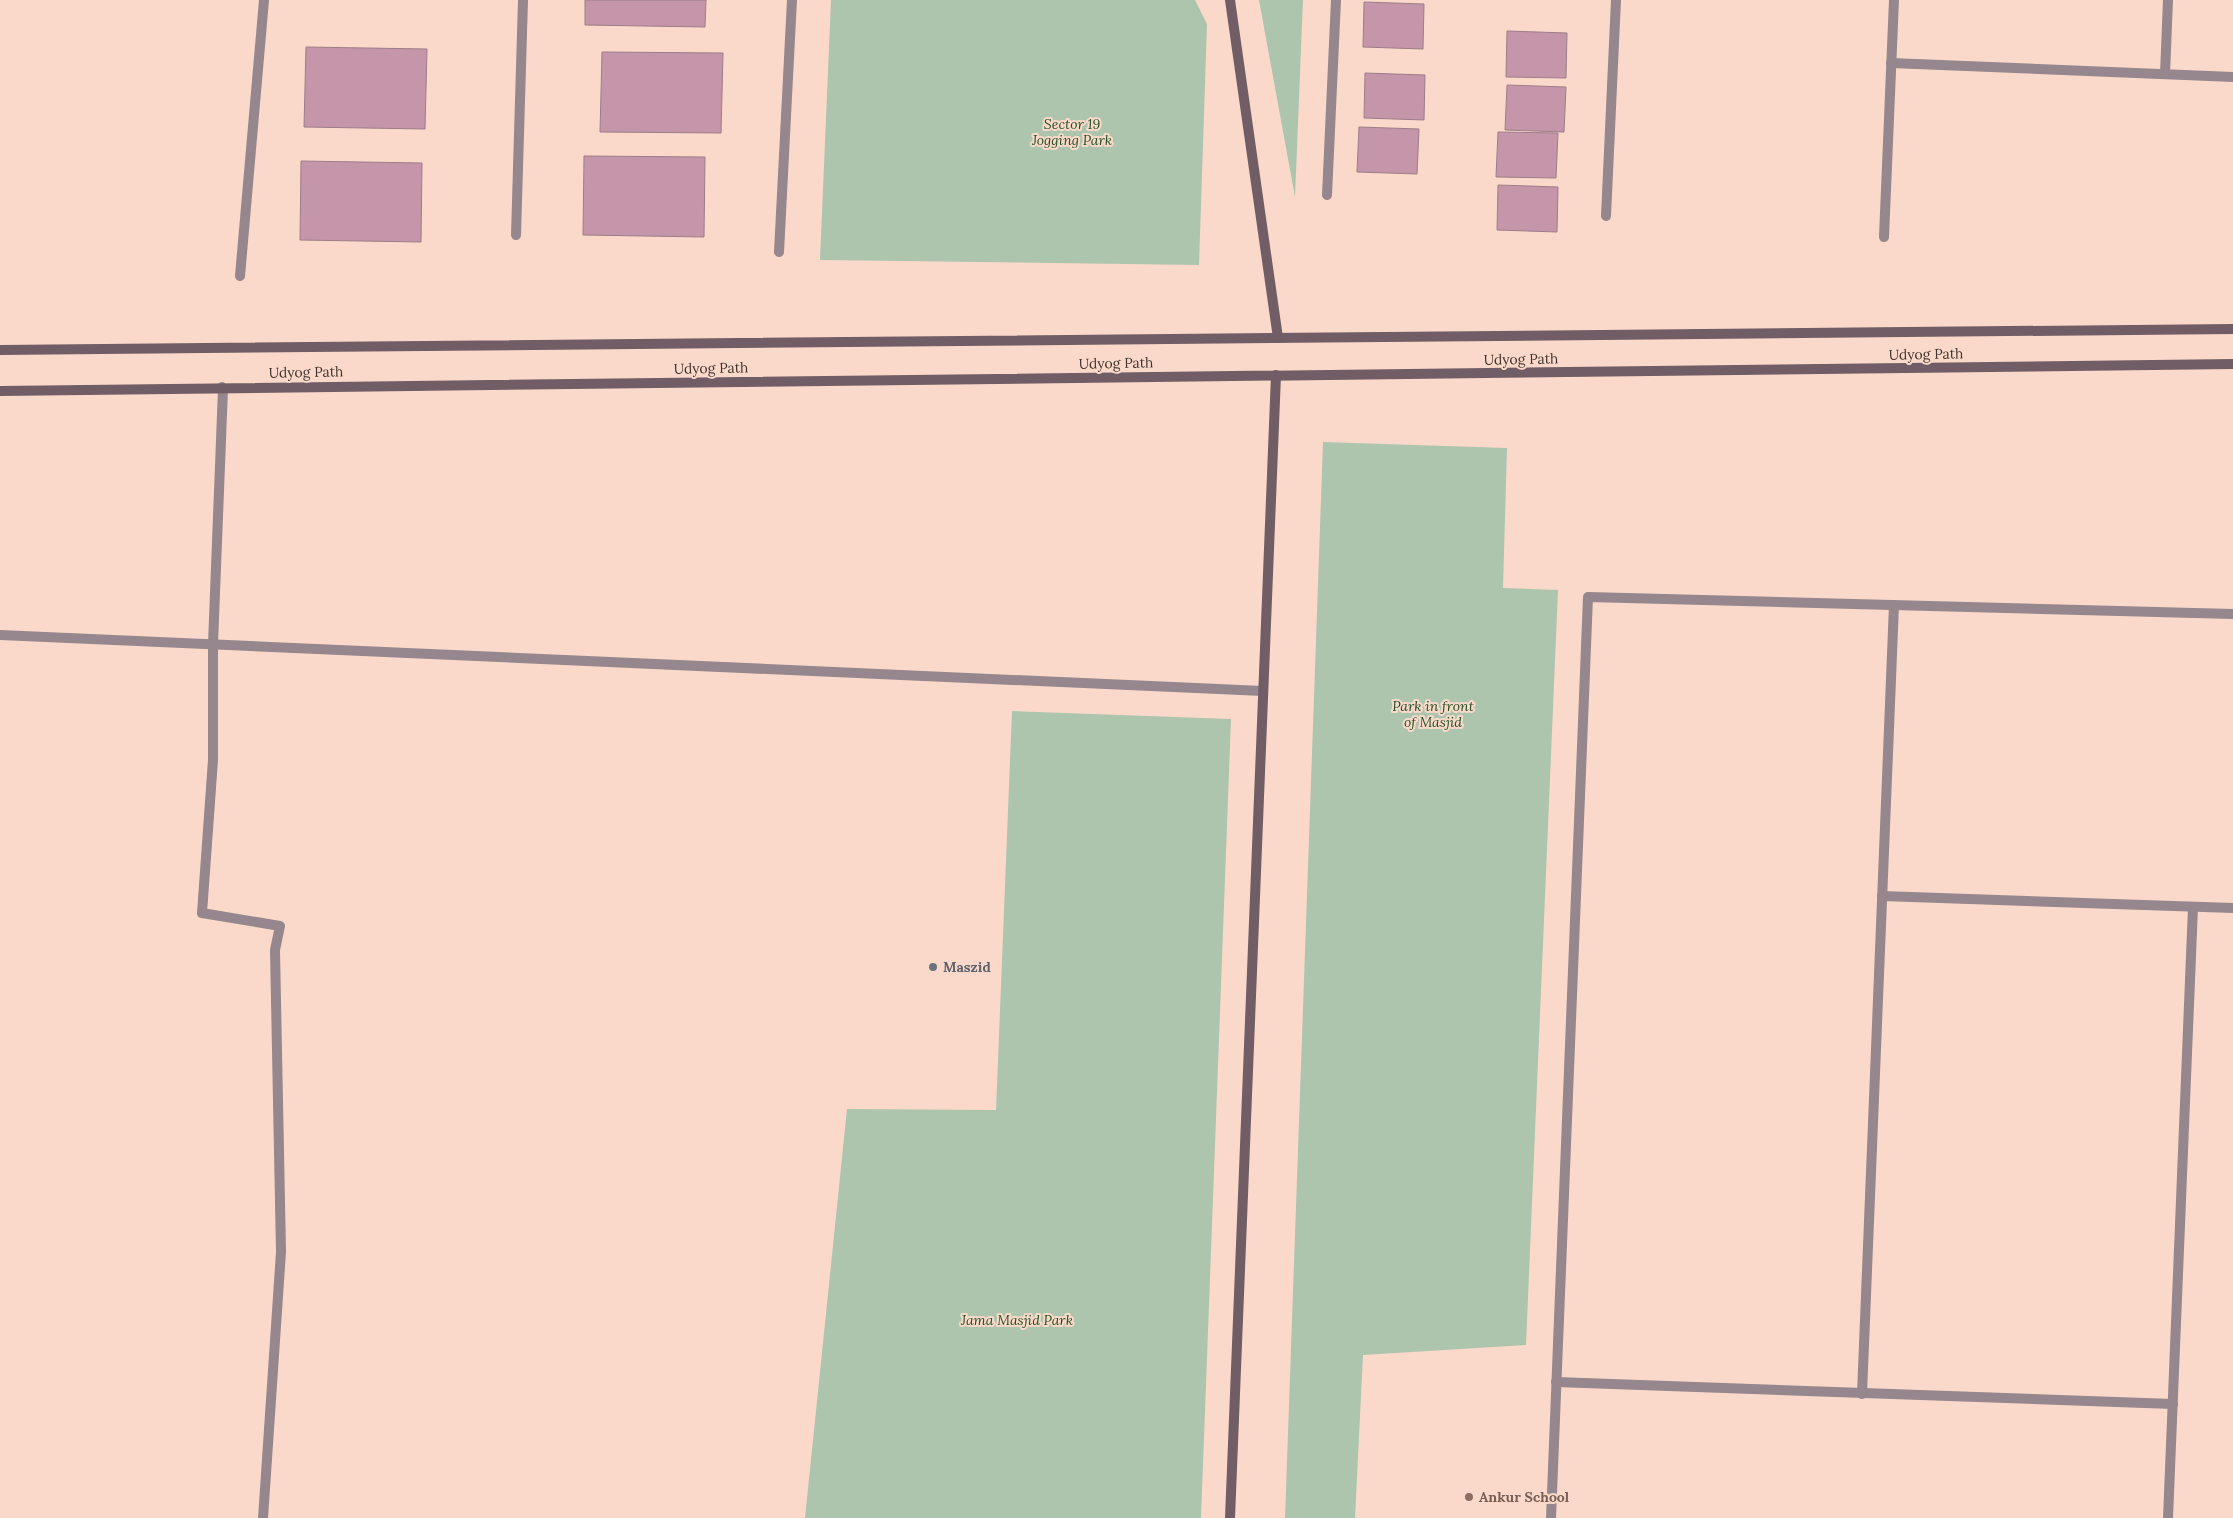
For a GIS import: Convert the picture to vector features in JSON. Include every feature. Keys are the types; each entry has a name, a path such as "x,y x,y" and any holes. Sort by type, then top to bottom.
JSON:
{"main road":[{"path":"1230,0 1278,338"},
{"name":"Udyog Path","path":"0,350 2233,329"},
{"name":"Udyog Path","path":"0,391 2233,364"},
{"path":"1230,1518 1276,375"}],"street":[{"path":"240,276 264,0"},
{"path":"516,235 523,0"},
{"path":"779,252 792,0"},
{"path":"1328,195 1336,0"},
{"path":"1606,216 1616,0"},
{"path":"1884,237 1894,0"},
{"path":"2165,74 2168,0"},
{"path":"1891,63 2233,77"},
{"path":"222,387 224,389 213,644 213,760 202,913 280,926 275,950 281,1252 263,1518"},
{"path":"1551,1518 1588,596 2233,614"},
{"path":"1862,1394 1894,605"},
{"path":"0,635 1263,691"},
{"path":"1882,896 2233,908"},
{"path":"2168,1518 2193,907"},
{"path":"1556,1382 2173,1404"}],"green space":[{"name":"Sector 19 Jogging Park","path":"831,0 1195,0 1207,24 1199,265 820,260"},
{"path":"1259,0 1303,0 1295,197"},
{"name":"Park in front of Masjid","path":"1323,442 1507,448 1503,588 1558,590 1526,1345 1363,1355 1355,1518 1285,1518"},
{"name":"Jama Masjid Park","path":"1012,711 1231,719 1201,1518 805,1518 847,1109 996,1110"}],"building":[{"path":"585,0 706,0 705,27 585,25"},
{"path":"1364,2 1424,4 1423,49 1363,47"},
{"path":"1507,31 1567,33 1566,78 1506,77"},
{"path":"306,47 427,49 425,129 304,127"},
{"path":"602,52 723,53 721,133 600,132"},
{"path":"1365,73 1425,75 1424,120 1364,118"},
{"path":"1507,85 1566,87 1564,132 1505,130"},
{"path":"1359,127 1419,129 1417,174 1357,172"},
{"path":"1498,132 1558,133 1556,178 1496,177"},
{"path":"584,156 705,157 704,237 583,235"},
{"path":"301,161 422,163 421,242 300,240"},
{"path":"1498,185 1558,187 1557,232 1497,230"}],"place":[{"name":"Maszid","path":"933,967"},
{"name":"Ankur School","path":"1469,1497"}]}
